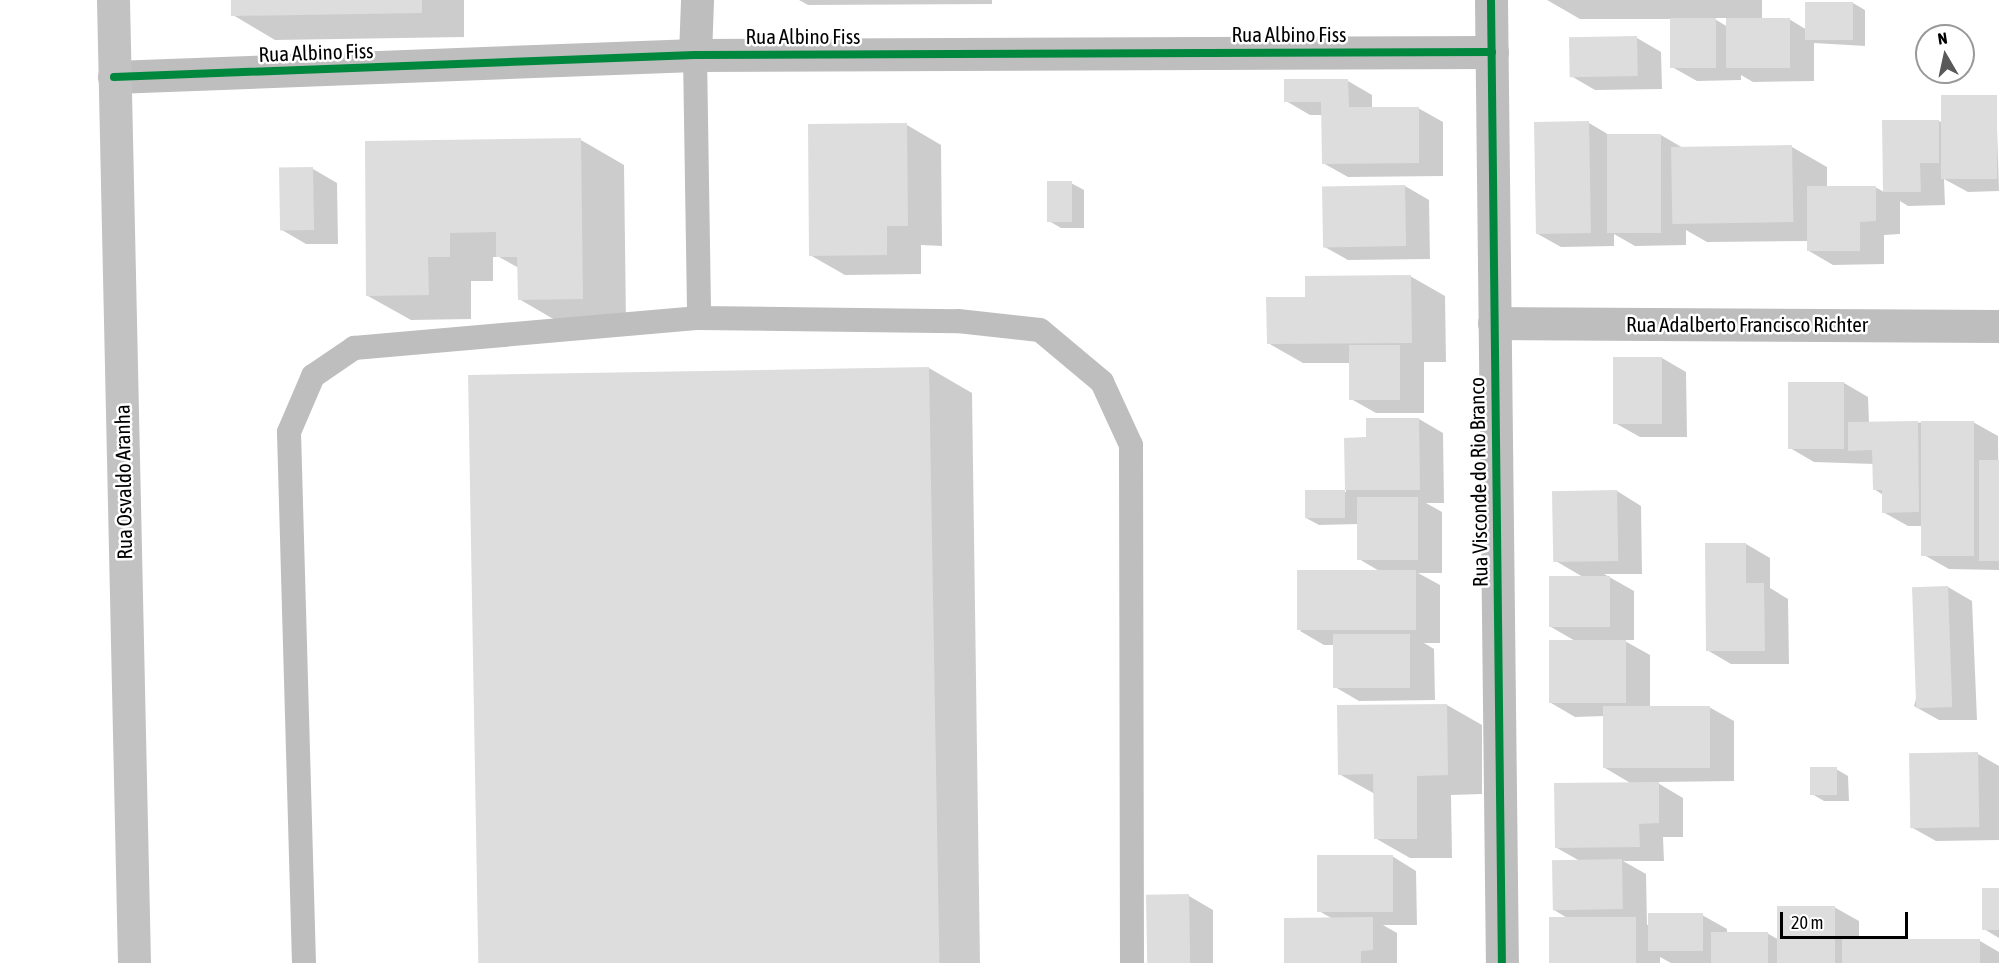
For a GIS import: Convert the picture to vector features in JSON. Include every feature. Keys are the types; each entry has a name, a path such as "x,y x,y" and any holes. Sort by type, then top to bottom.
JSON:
{"main road":[{"name":"Rua Osvaldo Aranha","path":"113,0 134,963"}],"street":[{"path":"695,55 696,0"},
{"name":"Rua Visconde do Rio Branco","path":"1491,0 1502,963"},
{"name":"Rua Albino Fiss","path":"114,77 695,55 1492,52"},
{"name":"Rua Adalberto Francisco Richter","path":"1494,323 1999,326"}],"lane":[{"path":"695,55 699,318"},
{"path":"304,963 290,432 313,376 354,348 699,318 958,321 1040,330 1102,382 1131,445 1132,963"}],"building":[{"path":"231,0 422,0 422,13 231,16"},
{"path":"1805,2 1853,2 1853,40 1805,40"},
{"path":"1670,18 1716,18 1716,68 1670,68"},
{"path":"1726,18 1790,18 1790,68 1726,68"},
{"path":"1637,36 1638,76 1570,77 1569,37"},
{"path":"1284,79 1348,79 1349,107 1419,107 1419,163 1322,164 1321,102 1284,102"},
{"path":"1941,95 1997,95 1997,179 1941,179"},
{"path":"1882,120 1939,120 1939,163 1920,163 1921,192 1883,192"},
{"path":"1589,121 1591,233 1536,234 1534,122"},
{"path":"907,123 908,226 887,226 887,255 809,256 808,124"},
{"path":"1607,134 1661,134 1661,233 1607,233"},
{"path":"581,138 583,299 518,300 517,257 496,257 496,232 450,233 450,257 428,257 429,295 366,296 365,141"},
{"path":"1792,145 1793,222 1672,224 1671,147"},
{"path":"313,167 314,230 280,231 279,168"},
{"path":"1047,181 1072,181 1072,222 1047,222"},
{"path":"1405,185 1406,246 1323,247 1322,186"},
{"path":"1807,186 1876,186 1876,221 1860,222 1860,251 1807,251"},
{"path":"1411,275 1412,343 1267,344 1266,297 1305,297 1305,276"},
{"path":"1349,345 1400,345 1400,400 1349,400"},
{"path":"1613,357 1662,357 1662,424 1613,424"},
{"path":"929,367 939,963 478,963 468,375"},
{"path":"1788,382 1844,382 1844,449 1788,449"},
{"path":"1366,418 1419,418 1420,490 1345,490 1344,438 1366,437"},
{"path":"1918,421 1919,512 1882,513 1882,490 1873,490 1872,450 1848,451 1848,422"},
{"path":"1921,421 1974,421 1974,556 1921,556"},
{"path":"1979,460 1999,460 1999,561 1979,561"},
{"path":"1305,490 1345,490 1345,518 1305,518"},
{"path":"1617,490 1618,561 1553,562 1552,491"},
{"path":"1357,497 1418,497 1418,560 1357,560"},
{"path":"1705,543 1746,543 1746,583 1764,583 1765,651 1706,651"},
{"path":"1297,570 1416,570 1416,630 1297,630"},
{"path":"1549,576 1610,576 1610,627 1549,627"},
{"path":"1948,586 1952,707 1916,708 1912,587"},
{"path":"1333,634 1410,634 1410,688 1333,688"},
{"path":"1549,640 1626,640 1626,703 1549,703"},
{"path":"1447,704 1448,775 1417,776 1417,839 1374,839 1373,774 1338,775 1337,705"},
{"path":"1603,706 1710,706 1710,768 1603,768"},
{"path":"1978,752 1979,827 1910,828 1909,753"},
{"path":"1810,767 1837,767 1837,795 1810,795"},
{"path":"1659,782 1659,823 1639,824 1640,847 1555,848 1554,783"},
{"path":"1317,855 1393,855 1393,912 1317,912"},
{"path":"1622,859 1623,909 1553,910 1552,860"},
{"path":"1982,888 1999,888 1999,930 1982,930"},
{"path":"1189,894 1190,963 1147,963 1146,895"},
{"path":"1777,906 1835,906 1835,963 1777,963"},
{"path":"1648,913 1703,913 1703,951 1648,951"},
{"path":"1373,917 1373,950 1361,951 1361,963 1284,963 1284,918"},
{"path":"1549,917 1636,917 1636,963 1549,963"},
{"path":"1711,932 1768,932 1768,963 1711,963"},
{"path":"1842,939 1980,939 1980,963 1842,963"}],"cycle path":[{"path":"1491,0 1502,963"},
{"path":"114,77 695,55 1492,52"}]}
